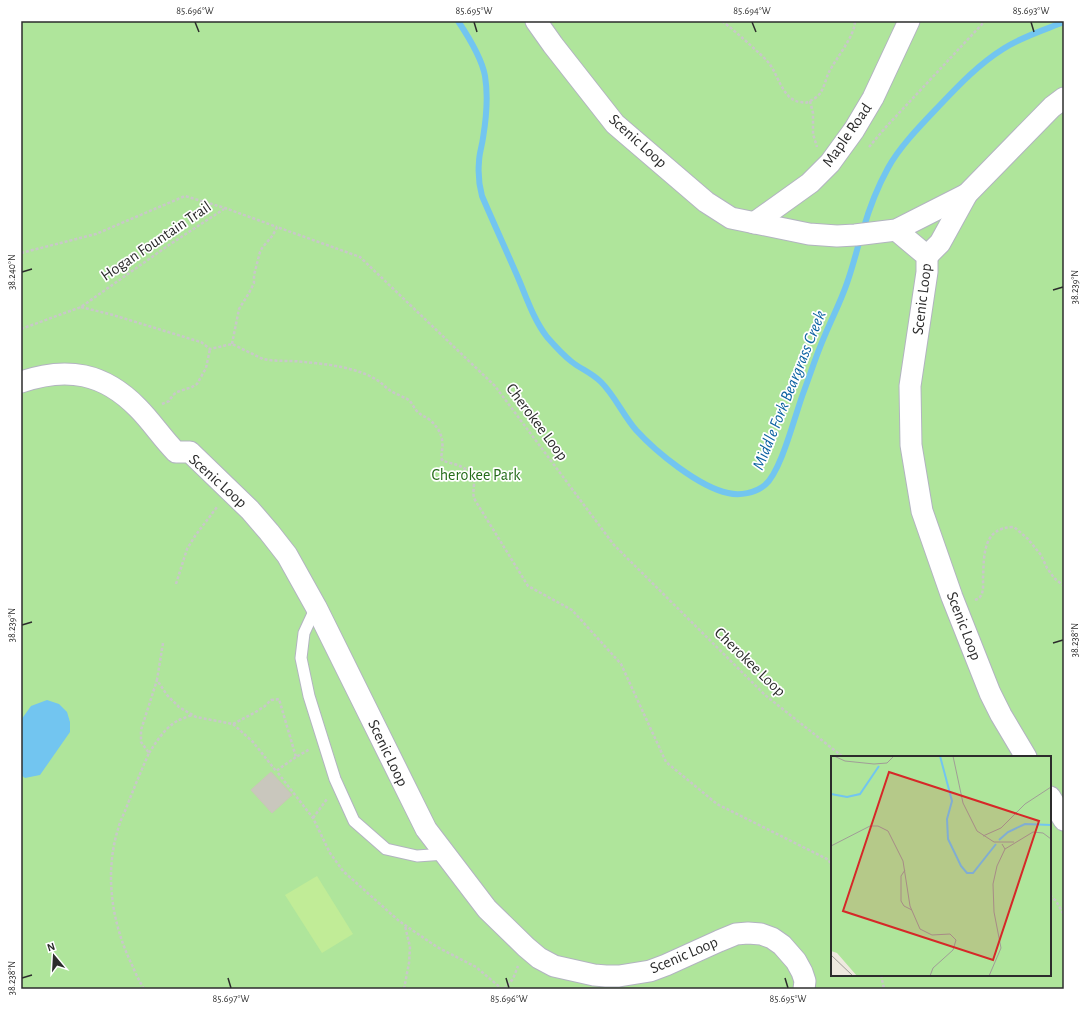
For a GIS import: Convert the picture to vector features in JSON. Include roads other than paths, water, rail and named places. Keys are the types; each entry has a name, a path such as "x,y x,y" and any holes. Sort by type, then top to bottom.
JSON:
{"street":[{"name":"Scenic Loop","path":"536,21 615,124 706,202 731,218 809,234 837,236 896,230 928,256 927,272 910,386 911,444 922,511 938,560 990,694 1025,756"},
{"name":"Maple Road","path":"754,223 810,183 830,163 854,130 873,98 910,21"},
{"path":"928,256 940,243 967,194 1052,107 1064,98"},
{"path":"896,230 967,194"},
{"name":"Scenic Loop","path":"21,382 47,374 73,373 109,384 119,390 143,413 176,452 190,452 250,510 286,555 316,607 426,829 487,909 539,958 554,966 594,975 619,976 650,971 719,940 736,934 761,934 772,938 782,945 796,961 805,981 804,989"},
{"path":"1051,799 1064,820"}],"lane":[{"path":"316,607 304,633 301,658 309,696 335,779 354,821 386,848 417,856 444,854"}],"water":[{"path":"47,700 59,704 67,712 70,722 70,732 40,775 25,778 21,775 21,720 31,706"}],"waterway":[{"name":"Middle Fork Beargrass Creek","path":"458,21 478,55 485,76 486,115 483,141 479,156 479,183 482,196 538,324 547,337 565,356 601,382 611,393 631,424 645,439 679,468 704,484 728,493 742,494 761,488 771,478 788,441 800,401 822,342 845,290 860,239"},
{"name":"Middle Fork Beargrass Creek","path":"863,230 877,191 893,160 912,135 947,97 978,68 1003,49 1025,37 1064,22"}],"park label":[{"name":"Cherokee Park","path":"476,475"}]}
